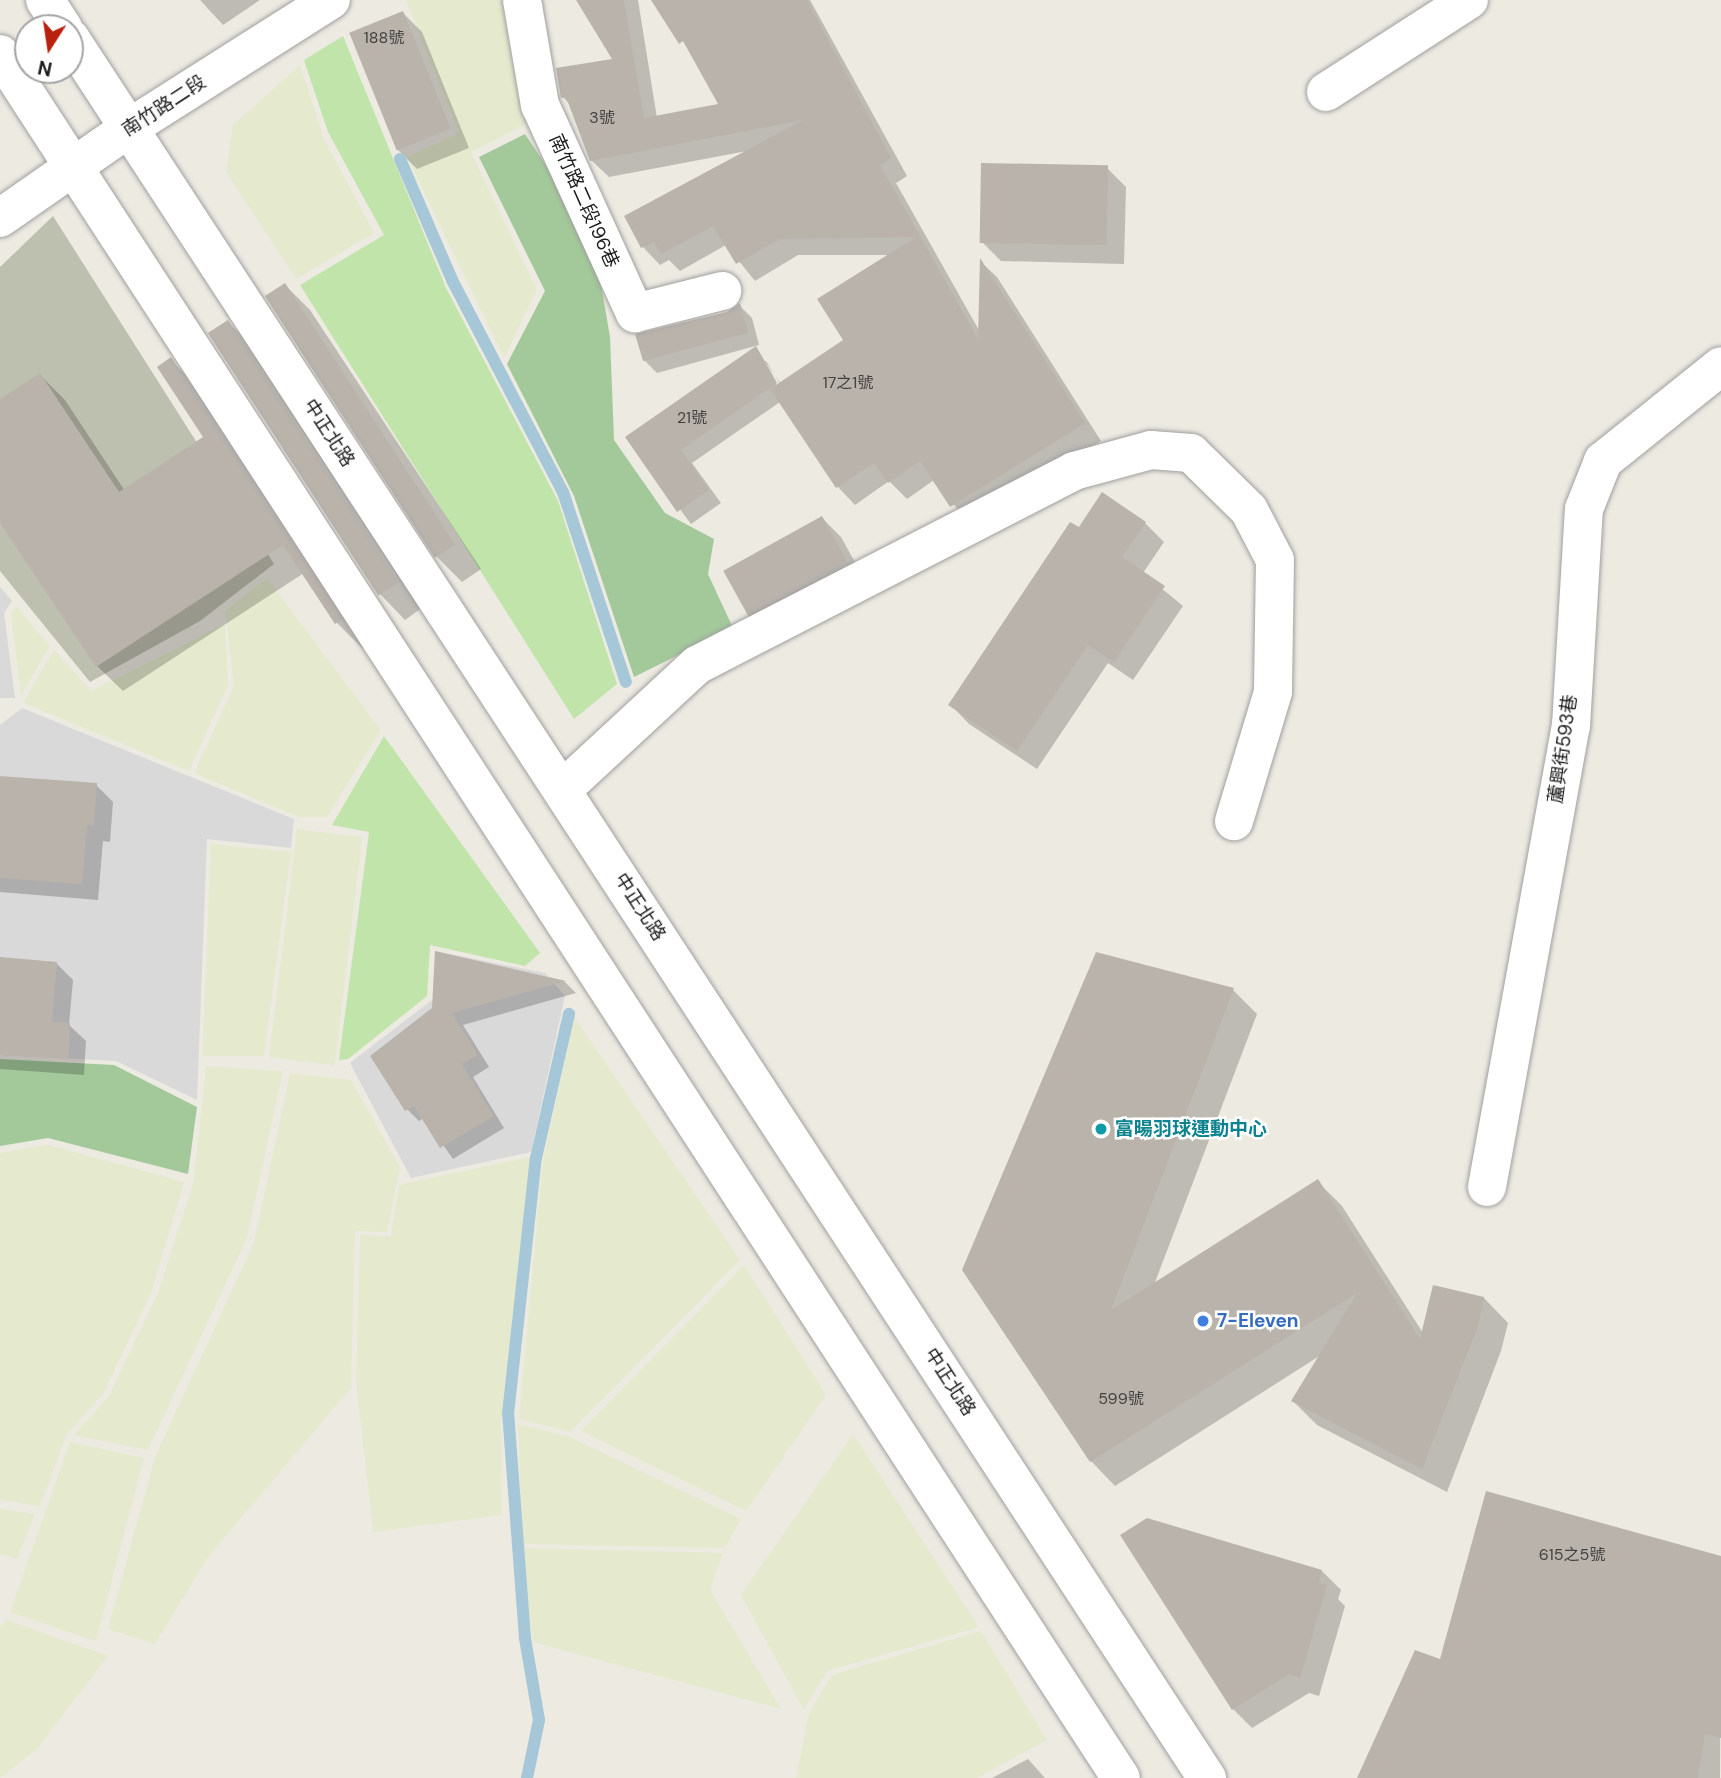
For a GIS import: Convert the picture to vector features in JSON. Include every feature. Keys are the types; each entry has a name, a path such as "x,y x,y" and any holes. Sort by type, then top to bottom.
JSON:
{"street":[{"name":"南竹路二段","path":"0,218 130,128 331,0"},
{"name":"南竹路二段196巷","path":"522,0 540,105 635,313 722,291"},
{"path":"1326,92 1469,0"},
{"path":"0,54 75,166 591,969 1121,1778"},
{"name":"中正北路","path":"84,59 1207,1778"},
{"name":"蘆興街593巷","path":"1487,1187 1571,726 1576,587 1584,509 1603,461 1721,366"},
{"path":"563,789 697,664 1074,471 1151,450 1191,453 1249,510 1275,560 1273,692 1234,821"}],"shaded area":[{"path":"406,0 508,0 528,123 471,152 537,290 504,358 407,157 459,133"},
{"path":"300,65 324,139 374,233 296,279 226,172 233,125"},
{"path":"53,216 274,564 200,621 90,682 0,571 0,267"},
{"path":"267,578 381,730 327,817 299,817 194,773 234,686 225,611"},
{"path":"0,587 12,601 4,613 15,698 0,698"},
{"path":"16,606 50,646 21,695 11,614"},
{"path":"225,624 228,685 189,771 23,703 54,650 91,691"},
{"path":"22,708 294,819 291,848 207,839 197,1100 116,1061 0,1055 0,725"},
{"path":"297,829 363,837 334,1065 269,1057"},
{"path":"211,844 291,852 264,1056 202,1056"},
{"path":"435,951 545,973 565,996 531,1152 411,1178 350,1063 433,999"},
{"path":"574,1017 740,1260 570,1432 519,1419 542,1167"},
{"path":"206,1066 283,1071 247,1238 148,1450 74,1435 109,1396 158,1293 193,1183"},
{"path":"290,1073 351,1080 400,1167 387,1232 355,1231 351,1388 208,1557 155,1644 108,1629 155,1457 254,1243"},
{"path":"48,1145 184,1182 152,1291 104,1392 66,1436 40,1506 0,1500 0,1153"},
{"path":"530,1157 501,1423 502,1515 373,1532 356,1381 360,1235 391,1236 399,1185"},
{"path":"744,1265 826,1395 746,1511 581,1431"},
{"path":"518,1424 570,1437 741,1519 725,1548 522,1544"},
{"path":"853,1434 979,1627 827,1671 804,1710 741,1595"},
{"path":"70,1442 144,1458 96,1641 10,1612"},
{"path":"0,1509 35,1514 17,1559 0,1554"},
{"path":"521,1548 723,1553 710,1590 781,1709 533,1642"},
{"path":"7,1620 108,1656 37,1749 0,1778 0,1627"},
{"path":"981,1631 1047,1740 977,1778 796,1778 809,1713 832,1675"}],"green space":[{"path":"343,36 446,288 558,501 617,684 574,719 300,285 384,235 328,132 304,60"},
{"path":"525,134 559,185 601,284 610,337 614,440 665,513 714,539 708,574 733,628 634,677 574,496 507,364 545,291 479,157"},
{"path":"384,736 540,953 525,966 430,945 427,996 348,1059 339,1060 369,832 332,825"},
{"path":"0,1059 114,1065 197,1107 188,1174 48,1138 0,1146"}],"building":[{"path":"576,0 624,0 644,118 718,104 683,41 679,44 651,0 807,0 891,158 880,165 978,339 980,258 1085,423 950,507 920,461 888,483 874,463 836,488 770,389 843,340 817,299 916,237 780,239 736,264 713,226 661,254 654,242 641,248 624,216 803,120 590,161 566,97 561,98 556,68 612,59"},
{"path":"403,11 451,129 397,150 349,33"},
{"path":"981,163 1108,165 1107,245 980,243"},
{"path":"285,283 455,545 435,558 265,296"},
{"path":"740,303 748,333 643,361 635,334 727,312"},
{"path":"228,320 398,583 378,596 208,333"},
{"path":"756,346 777,383 681,450 709,490 677,512 625,437"},
{"path":"171,357 342,619 335,624 283,545 96,667 0,523 0,399 40,373 119,492 203,437 157,367"},
{"path":"1102,492 1146,522 1122,557 1165,586 1114,662 1088,645 1017,751 948,705 1070,522 1079,527"},
{"path":"822,516 848,563 749,618 723,571"},
{"path":"0,776 97,783 94,826 87,825 82,884 0,878"},
{"path":"435,951 566,981 452,1013 478,1055 462,1064 494,1116 440,1148 414,1106 405,1111 370,1056 432,1008"},
{"path":"1096,952 1234,988 1111,1310 1318,1179 1420,1339 1433,1285 1484,1297 1478,1326 1422,1469 1291,1401 1357,1293 1090,1462 962,1270"},
{"path":"0,957 57,962 52,1022 70,1023 68,1059 0,1055"},
{"path":"1486,1491 1721,1556 1721,1738 1705,1734 1698,1778 1357,1778 1415,1650 1440,1659"},
{"path":"1147,1518 1322,1570 1319,1583 1327,1585 1300,1678 1289,1674 1232,1710 1120,1535"}],"waterway":[{"path":"400,159 452,280 563,492 626,682"},
{"path":"527,1778 539,1720 525,1638 508,1414 536,1158 569,1014"}],"place":[{"name":"富暘羽球運動中心","path":"1101,1129"},
{"name":"7-Eleven","path":"1203,1321"}]}
